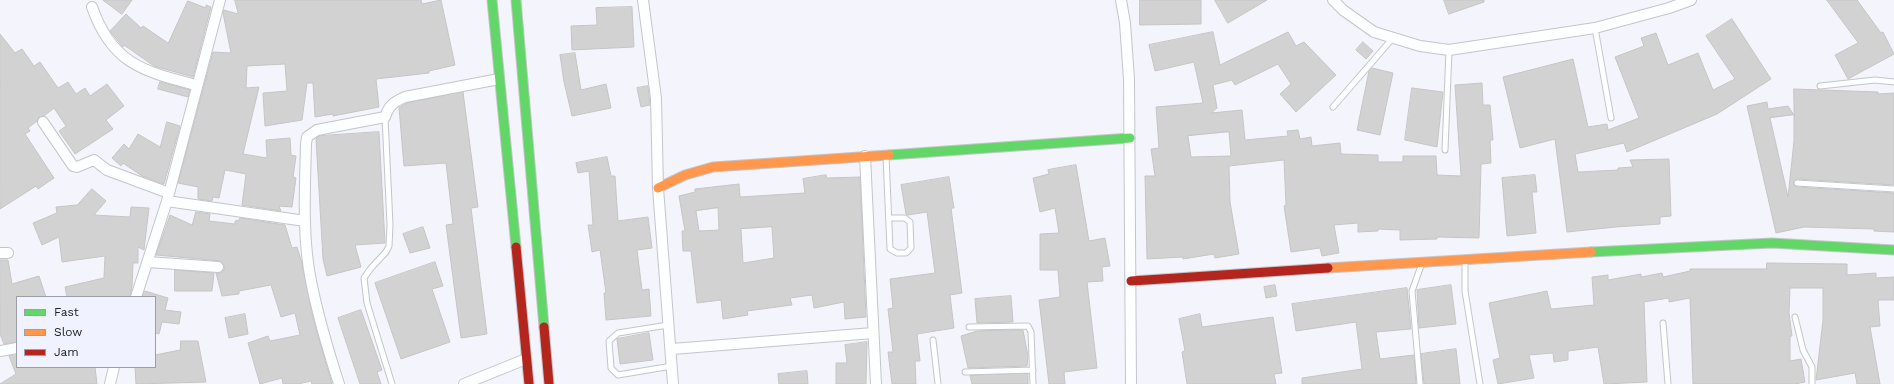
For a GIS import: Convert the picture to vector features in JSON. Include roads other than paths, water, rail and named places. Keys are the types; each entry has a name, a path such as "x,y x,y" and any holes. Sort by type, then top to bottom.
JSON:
{"street":[{"path":"136,296 168,197 196,85 220,0"},
{"path":"492,0 529,384"},
{"path":"516,0 549,384"},
{"path":"643,0 656,98 658,188 668,325 672,349 673,384"},
{"path":"1121,0 1125,23 1129,79 1131,384"},
{"path":"1333,0 1359,22 1374,32 1420,46 1449,50 1595,28 1669,8 1691,0"},
{"path":"92,7 98,25 108,40 122,55 137,66 154,74 196,85"},
{"path":"339,384 325,341 311,280 305,221 307,137 317,130 385,117 388,107 395,101 405,97 499,79"},
{"path":"44,122 73,166 77,167 94,160 107,170 168,197 305,221"},
{"path":"658,188 685,175 713,167 1130,138"},
{"path":"865,156 876,384"},
{"path":"1130,281 1466,259 1772,243 1894,250"},
{"path":"148,262 218,267"},
{"path":"672,349 873,333"},
{"path":"0,351 16,348"},
{"path":"464,384 526,359"},
{"path":"110,384 114,368"}],"lane":[{"path":"1595,28 1611,118"},
{"path":"1333,107 1392,38"},
{"path":"1445,150 1449,50"},
{"path":"1820,86 1875,80 1894,82"},
{"path":"385,117 390,225 389,246 386,252 364,278 367,303 392,384"},
{"path":"886,155 890,249 896,253 906,253 911,248 910,222 905,218 889,218"},
{"path":"1797,183 1894,189"},
{"path":"1466,259 1465,291 1480,384"},
{"path":"1420,384 1412,291 1423,262"},
{"path":"1795,317 1803,350 1812,367 1812,384"},
{"path":"1663,323 1668,384"},
{"path":"668,325 618,334 609,341 611,368 618,375 672,366"},
{"path":"969,327 1028,326 1031,332 1033,384"},
{"path":"933,340 938,384"},
{"path":"965,372 1033,370"}]}
